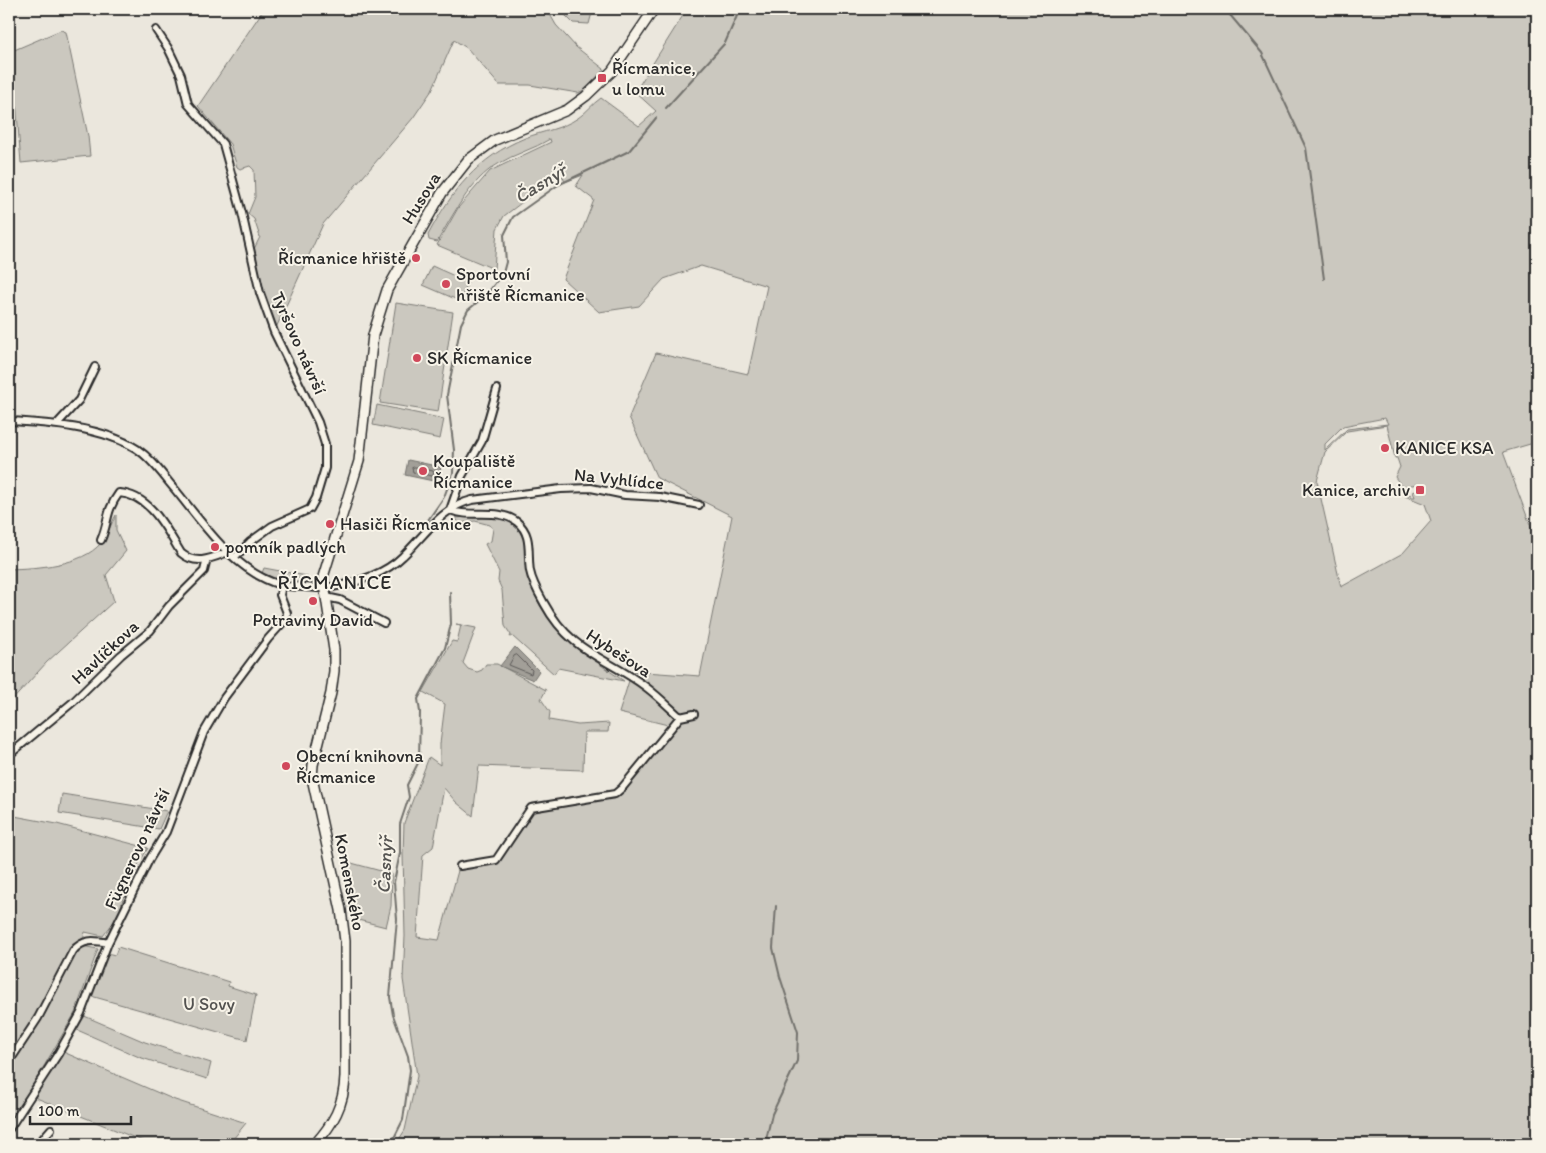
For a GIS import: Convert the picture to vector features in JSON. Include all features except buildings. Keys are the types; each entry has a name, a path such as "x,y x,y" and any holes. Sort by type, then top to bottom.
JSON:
{"main road":[{"name":"Husova","path":"325,592 325,566 342,521 359,461 371,354 377,320 394,277 432,209 455,175 468,160 495,140 567,110 592,91 612,71 654,9"},
{"name":"Komenského","path":"315,1144 338,1113 345,1082 345,941 341,910 312,778 312,765 331,693 334,671 334,650 325,592"}],"street":[{"name":"Tyršovo návrší","path":"156,30 168,48 181,75 188,104 224,144 263,301 274,332 318,422 325,444 325,468 316,498 310,509 272,526 250,542 235,557"},
{"path":"57,424 79,400 95,367"},
{"path":"450,510 462,476 482,441 498,389"},
{"path":"9,421 57,424 118,440 144,454 228,552 251,570 282,585 325,592 384,623"},
{"name":"Na Vyhlídce","path":"325,592 368,577 390,565 403,556 427,529 450,510 460,503 484,497 581,488 660,497 699,505"},
{"path":"101,540 106,530 104,522 112,502 119,493 124,493 138,498 155,512 181,553 187,558 195,561 228,552"},
{"name":"Hybešova","path":"450,510 460,514 498,514 521,525 529,539 530,572 536,587 552,616 570,639 593,656 645,686 680,718"},
{"name":"Havlíčkova","path":"9,755 73,702 121,655 150,631 169,606 204,570 207,559"},
{"name":"Fügnerovo návrší","path":"9,1129 65,1042 89,993 108,942 149,860 166,832 204,732 244,669 286,618 287,613 280,595 282,585"},
{"path":"460,866 496,860 531,808 615,794 680,718 694,714"},
{"path":"9,1062 27,1037 73,951 88,940 108,942"},
{"path":"38,1144 51,1129"}],"green space":[{"path":"264,9 547,9 556,25 576,47 604,69 586,89 578,93 530,85 499,85 467,48 454,40 432,90 413,118 323,224 276,328 266,302 254,249 260,237 254,219 248,214 255,197 254,170 250,166 240,169 237,167 230,144 198,106"},
{"path":"562,9 593,9 589,24 573,23 564,14"},
{"path":"687,9 1537,9 1537,442 1503,452 1537,543 1537,1144 396,1144 405,1130 417,1076 403,979 405,936 404,823 429,757 440,765 440,744 445,704 423,692 452,641 457,642 461,625 476,628 463,663 468,669 477,672 482,670 486,664 497,664 546,690 541,699 550,712 549,720 578,725 609,723 608,732 584,732 583,770 479,766 473,816 456,802 444,788 433,847 423,855 417,937 439,940 459,867 496,863 531,812 619,795 675,729 672,726 619,713 632,671 700,676 732,516 657,478 629,417 656,353 748,374 767,286 701,266 664,279 639,306 599,312 563,279 594,200 576,186 583,175 565,182 557,164 558,175 504,216 497,229 494,269 437,245 458,208 490,171 551,142 550,139 504,160 488,171 463,199 437,242 429,240 428,235 456,190 493,155 508,146 525,138 572,122 601,98 639,126 656,111 635,92","holes":["1385,418 1388,424 1347,429 1325,450 1325,444 1343,426","1387,425 1395,458 1397,458 1400,467 1395,477 1402,487 1417,484 1421,489 1413,492 1415,497 1412,497 1410,494 1405,496 1425,504 1431,521 1403,553 1341,587 1317,481 1325,452 1347,431"]},
{"path":"61,30 66,32 88,136 90,156 21,163 12,51"},
{"name":"Sportovní hřiště Řícmanice","path":"432,266 468,282 460,301 423,285"},
{"name":"SK Řícmanice","path":"396,303 453,312 438,412 380,403"},
{"name":"SK Řícmanice","path":"377,405 444,419 440,439 373,425"},
{"path":"116,515 116,530 126,551 106,575 114,601 47,662 9,704 9,569 58,564 82,557 93,551 101,543"},
{"path":"499,517 512,522 518,527 522,533 526,548 529,579 535,596 544,612 567,638 624,681 558,668 554,674 512,636 510,637 511,635 505,626 502,590 498,581 499,572 485,544 491,541 493,529 490,525 475,521 460,523 455,518"},
{"path":"264,568 307,576 307,579 275,578 262,573"},
{"path":"62,794 167,811 159,829 59,813"},
{"path":"9,815 57,824 148,848 126,886 119,915 103,936 85,932 82,946 98,949 75,1013 9,1126"},
{"path":"344,861 392,874 391,906 386,927 358,920 356,910 349,908"},
{"name":"U Sovy","path":"118,947 229,982 228,986 256,995 247,1040 91,996 107,953 115,955"},
{"path":"82,1015 145,1042 211,1063 207,1079 139,1057 75,1029"},
{"path":"61,1051 175,1100 246,1123 229,1144 150,1144 34,1097"}],"water":[{"name":"Koupaliště Řícmanice","path":"408,460 441,467 438,482 405,475"},
{"path":"515,647 539,671 533,680 500,666"}],"waterway":[{"name":"Časnýř","path":"666,108 725,43 740,9"},
{"path":"1225,9 1262,53 1306,148 1324,279"},
{"name":"Časnýř","path":"426,523 444,497 453,473 454,450 447,395 461,324 468,310 486,295 503,273 506,262 504,235 513,217 558,185 629,151 656,118"},
{"name":"Časnýř","path":"391,1144 403,1120 410,1070 408,1056 393,1015 390,997 397,919 394,882 400,853 400,824 409,797 407,785 419,761 420,712 418,699 445,648 451,624 450,592"},
{"path":"765,1144 772,1114 797,1061 798,1032 780,977 773,948 776,906"}],"place":[{"name":"Řícmanice, u lomu","path":"602,78"},
{"name":"Řícmanice hřiště","path":"416,258"},
{"name":"Sportovní hřiště Řícmanice","path":"446,284"},
{"name":"SK Řícmanice","path":"417,358"},
{"name":"KANICE KSA","path":"1385,448"},
{"name":"Koupaliště Řícmanice","path":"423,471"},
{"name":"Kanice, archiv","path":"1420,490"},
{"name":"Hasiči Řícmanice","path":"330,524"},
{"name":"pomník padlých","path":"215,547"},
{"name":"Potraviny David","path":"313,601"},
{"name":"Obecní knihovna Řícmanice","path":"286,766"}],"district":[{"name":"ŘÍCMANICE","path":"335,582"}]}
